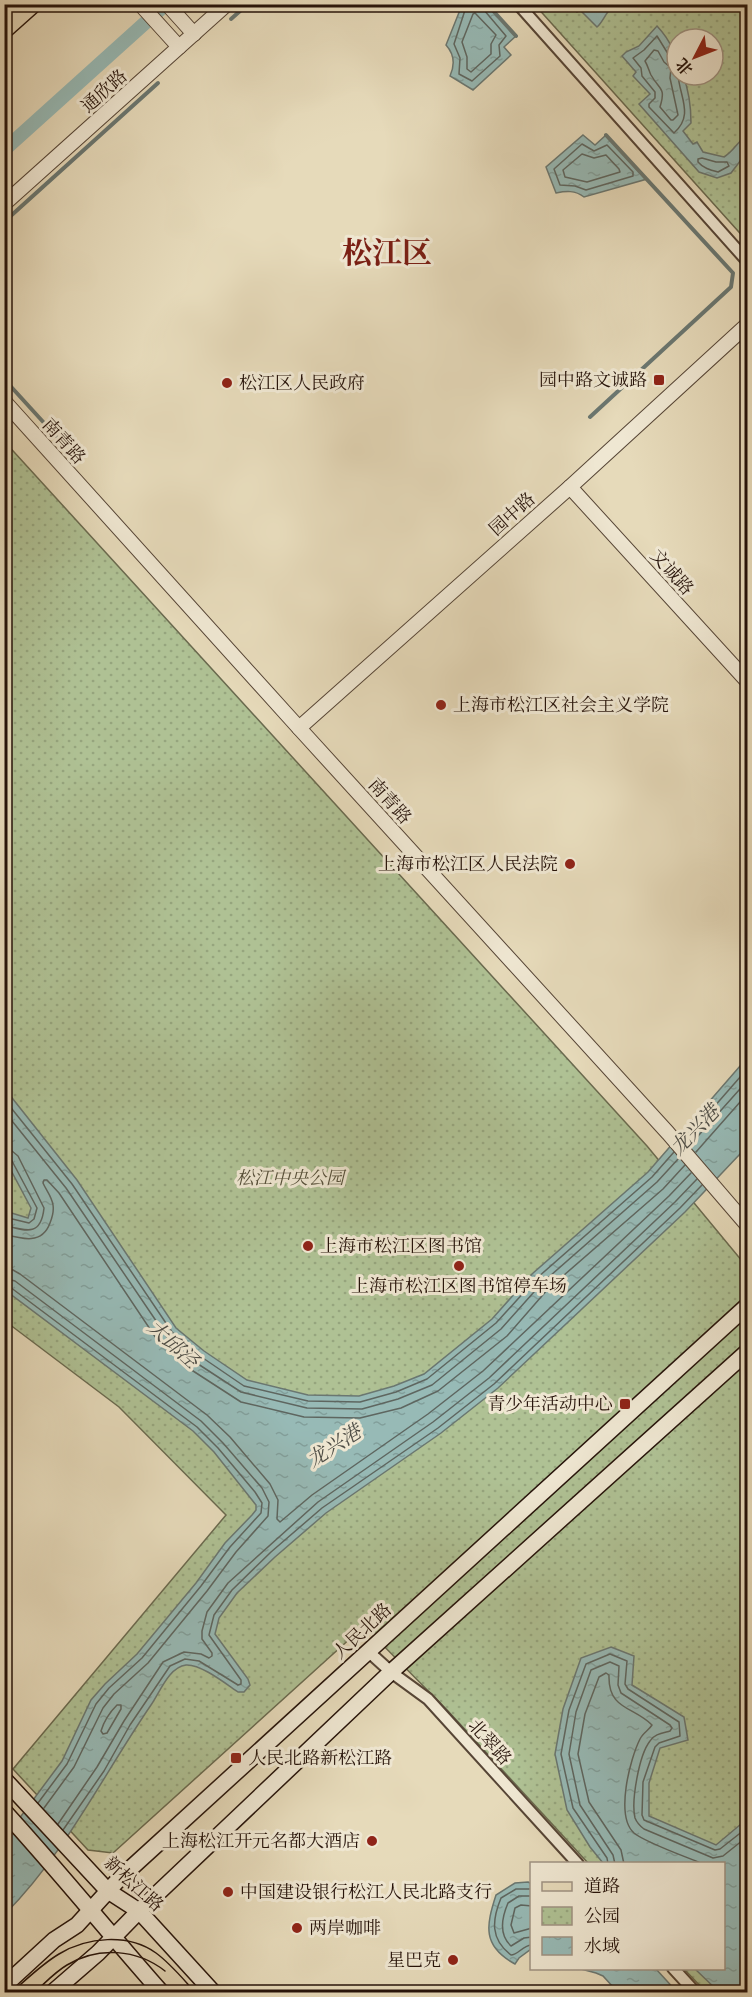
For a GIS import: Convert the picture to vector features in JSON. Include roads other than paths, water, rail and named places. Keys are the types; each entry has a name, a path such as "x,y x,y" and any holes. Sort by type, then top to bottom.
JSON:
{"main road":[{"path":"4,29 32,4"},
{"name":"人民北路","path":"4,1986 54,1940 77,1925 119,1879 747,1305"},
{"path":"53,1992 98,1953 139,1911 391,1672 747,1351"},
{"name":"新松江路","path":"4,1779 108,1891 139,1911 213,1992"},
{"path":"8,1815 161,1992"}],"street":[{"path":"140,4 175,42"},
{"path":"167,4 189,29"},
{"name":"通欣路","path":"4,204 189,29 227,4"},
{"path":"518,4 747,262"},
{"name":"园中路","path":"299,728 570,487 747,324"},
{"name":"南青路","path":"4,401 668,1133 747,1226"},
{"name":"文诚路","path":"570,487 747,682"},
{"name":"北翠路","path":"369,1652 391,1672 428,1699 577,1862"},
{"path":"676,1970 695,1992"}],"water":[{"path":"462,5 487,5 516,36 504,47 511,55 473,90 450,76 453,60 446,45"},
{"path":"569,5 617,5 610,10 597,27 580,10 577,12"},
{"path":"657,26 665,36 665,87 686,87 691,123 683,131 693,144 697,142 703,152 724,157 747,135 747,152 731,173 717,178 699,172 639,104 650,94 633,76 636,72 622,56 639,46"},
{"path":"583,135 595,145 606,135 647,179 584,197 570,192 556,193 546,167"},
{"path":"747,1058 747,1145 740,1154 685,1212 498,1388 441,1433 326,1513 237,1593 219,1618 215,1634 250,1685 244,1692 238,1692 199,1668 186,1665 175,1670 65,1840 27,1891 5,1914 4,1839 62,1761 91,1700 137,1654 196,1583 225,1543 256,1510 256,1505 214,1452 193,1431 5,1290 5,1211 28,1218 31,1208 5,1159 5,1089 77,1180 176,1328 204,1351 247,1380 308,1395 359,1396 424,1374 492,1319 532,1274 648,1172"},
{"path":"611,1647 634,1656 632,1685 684,1717 688,1740 660,1748 649,1783 649,1816 716,1845 747,1819 747,1992 719,1992 696,1970 725,1970 725,1862 602,1862 567,1810 555,1754 563,1709 581,1658"},
{"path":"515,1883 530,1883 530,1950 515,1964 497,1950 489,1934 489,1926 496,1895"},
{"path":"585,1970 657,1970 677,1992 625,1991 614,1988 603,1976"}],"waterway":[{"path":"4,150 166,4"},
{"path":"231,19 248,4"},
{"path":"487,4 516,36"},
{"path":"4,222 158,83"},
{"path":"590,417 731,287 733,273 606,135"},
{"path":"4,379 56,436"}],"tram line":[{"path":"12,1992 41,1967 70,1948 108,1940 133,1942 156,1953 195,1992"},
{"path":"35,1992 67,1965 91,1955 130,1954 165,1971"}],"place":[{"name":"园中路文诚路","path":"659,380"},
{"name":"松江区人民政府","path":"227,383"},
{"name":"上海市松江区社会主义学院","path":"441,705"},
{"name":"上海市松江区人民法院","path":"570,864"},
{"name":"上海市松江区图书馆","path":"308,1246"},
{"name":"上海市松江区图书馆停车场","path":"459,1266"},
{"name":"青少年活动中心","path":"625,1404"},
{"name":"人民北路新松江路","path":"236,1758"},
{"name":"上海松江开元名都大酒店","path":"372,1841"},
{"name":"中国建设银行松江人民北路支行","path":"228,1892"},
{"name":"两岸咖啡","path":"297,1928"},
{"name":"星巴克","path":"453,1960"}],"district":[{"name":"松江区","path":"387,253"}],"water label":[{"name":"龙兴港","path":"695,1130"},
{"name":"大邱泾","path":"173,1344"},
{"name":"龙兴港","path":"334,1446"}],"park label":[{"name":"松江中央公园","path":"290,1178"}]}
